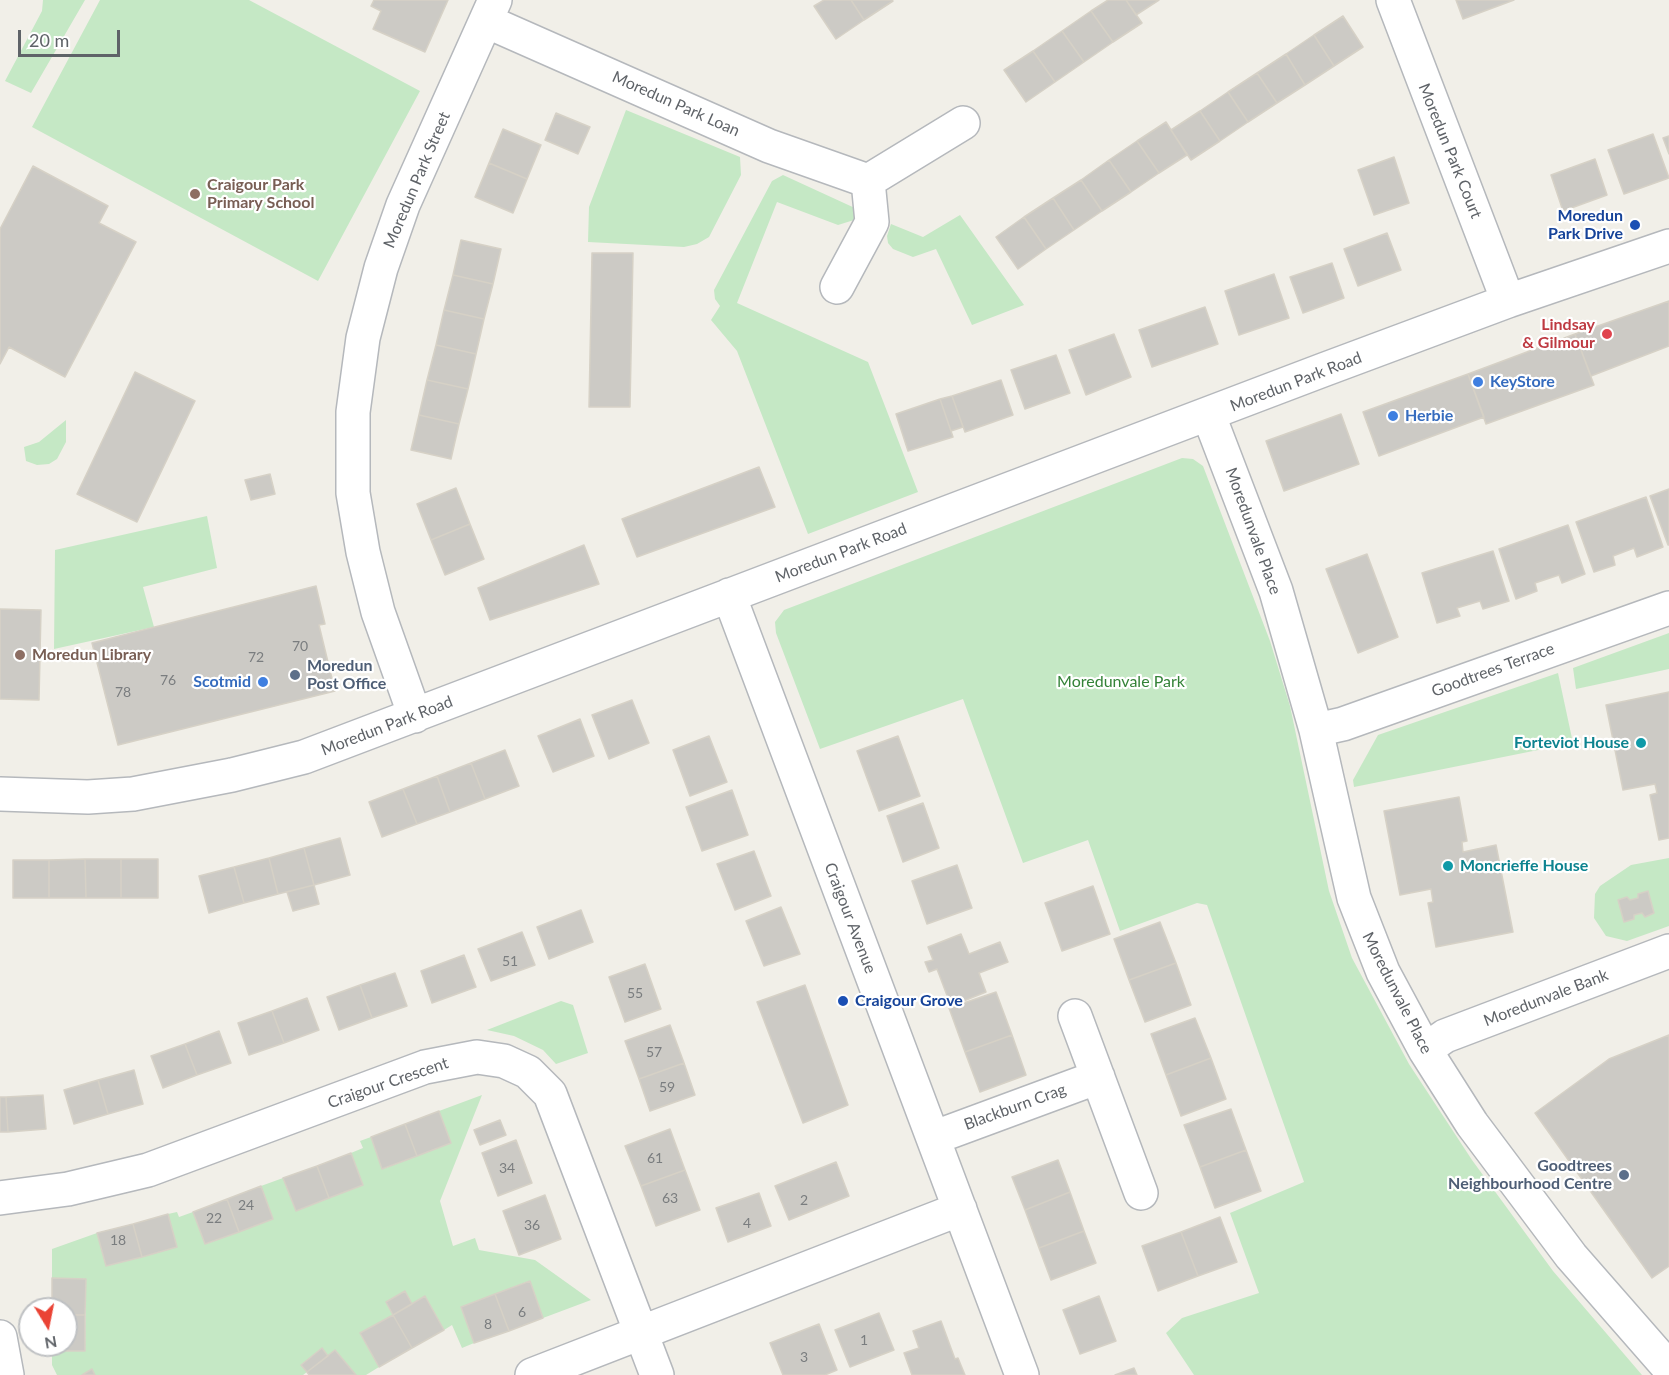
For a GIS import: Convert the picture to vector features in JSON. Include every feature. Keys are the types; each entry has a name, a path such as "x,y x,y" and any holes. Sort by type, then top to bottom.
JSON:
{"street":[{"name":"Moredun Park Court","path":"1393,0 1508,301"},
{"name":"Moredun Park Loan","path":"491,10 769,146 868,181"},
{"name":"Moredun Park Street","path":"415,716 378,612 363,552 353,493 353,412 363,338 381,268 403,205 491,10"},
{"path":"837,287 872,222 868,181 963,123"},
{"name":"Moredun Park Road","path":"0,794 88,797 133,794 232,776 304,757 1508,301 1669,246"},
{"name":"Moredunvale Place","path":"1209,416 1276,591 1316,730 1361,919 1383,972 1425,1050 1472,1124 1571,1256 1669,1368"},
{"name":"Craigour Avenue","path":"729,595 1022,1375"},
{"name":"Goodtrees Terrace","path":"1316,730 1343,724 1669,608"},
{"name":"Moredunvale Bank","path":"1425,1050 1445,1036 1669,951"},
{"path":"1074,1016 1141,1193"},
{"name":"Craigour Crescent","path":"0,1198 68,1189 148,1170 425,1067 477,1057 504,1061 528,1072 550,1094 657,1375"},
{"name":"Blackburn Crag","path":"933,1138 1098,1077"},
{"path":"532,1375 960,1209"},
{"path":"0,1337 7,1375"}],"green space":[{"path":"43,0 85,0 31,93 5,81 42,11"},
{"path":"100,0 249,0 420,91 318,281 32,127"},
{"path":"626,110 740,157 741,175 709,237 697,244 684,247 588,242 589,207"},
{"path":"783,175 857,209 854,220 838,225 777,202 737,303 868,362 918,492 808,534 737,351 711,320 720,306 715,299 714,290 772,181"},
{"path":"960,215 1024,305 972,325 936,249 913,257 893,249 888,243 887,236 891,224 923,237"},
{"path":"66,420 66,442 57,459 49,464 37,465 26,461 24,447 39,442"},
{"name":"Moredunvale Park","path":"1182,458 1193,459 1203,466 1270,641 1290,706 1329,891 1352,958 1409,1064 1472,1160 1553,1271 1642,1375 1194,1375 1166,1333 1182,1318 1259,1293 1230,1213 1304,1182 1207,905 1197,903 1120,931 1088,840 1023,863 963,699 820,749 776,633 775,622 784,610"},
{"path":"207,516 217,568 143,587 154,627 54,649 55,550"},
{"path":"1669,633 1669,669 1576,689 1573,668"},
{"path":"1558,673 1573,743 1354,787 1353,780 1378,735"},
{"path":"1669,858 1669,926 1627,941 1606,936 1594,918 1595,894 1600,886 1631,865"},
{"path":"561,1001 573,1005 588,1053 556,1064 543,1050 514,1036 487,1030"},
{"path":"482,1095 440,1201 453,1246 475,1238 479,1250 535,1260 591,1300 543,1318 529,1281 461,1307 474,1343 462,1348 452,1325 444,1330 412,1304 405,1291 386,1302 393,1315 361,1333 379,1367 366,1375 356,1375 335,1350 328,1356 322,1349 301,1365 307,1372 303,1375 95,1375 92,1370 82,1375 57,1375 52,1365 52,1357 78,1357 78,1351 85,1351 86,1279 52,1278 52,1249 97,1233 107,1266 176,1247 168,1214 177,1212 179,1217 193,1212 206,1244 273,1219 261,1186 283,1178 296,1210 363,1185 351,1153 363,1148 360,1141 371,1137 383,1169 451,1143 439,1111"}],"building":[{"path":"374,0 448,0 425,52 373,29 381,11 371,6"},
{"path":"824,0 851,0 864,20 836,39 814,6"},
{"path":"851,0 892,0 893,1 864,20"},
{"path":"1108,0 1126,0 1142,23 1113,42 1091,11"},
{"path":"1126,0 1159,0 1136,15"},
{"path":"1456,0 1514,0 1463,19"},
{"path":"1091,11 1113,42 1084,62 1062,31"},
{"path":"1343,16 1363,47 1334,66 1314,35"},
{"path":"1062,31 1084,62 1055,82 1033,51"},
{"path":"1314,35 1334,66 1305,85 1286,54"},
{"path":"1033,51 1055,82 1026,102 1004,70"},
{"path":"1286,54 1305,85 1277,103 1257,73"},
{"path":"1257,73 1277,103 1248,122 1228,92"},
{"path":"1228,92 1248,122 1220,141 1200,111"},
{"path":"1200,111 1220,141 1191,160 1171,130"},
{"path":"556,113 590,127 578,154 545,140"},
{"path":"1166,122 1187,155 1159,173 1137,141"},
{"path":"503,129 541,145 527,179 489,163"},
{"path":"1653,134 1669,178 1624,194 1608,150"},
{"path":"1669,136 1669,154 1663,138"},
{"path":"1137,141 1159,173 1131,192 1109,160"},
{"path":"1394,157 1409,203 1374,215 1358,170"},
{"path":"1595,159 1607,195 1563,211 1551,175"},
{"path":"1109,160 1131,192 1102,211 1081,180"},
{"path":"489,163 527,179 513,213 475,197"},
{"path":"33,166 108,206 99,223 136,242 65,377 9,347 0,364 0,229"},
{"path":"1081,180 1102,211 1074,230 1053,198"},
{"path":"1053,198 1074,230 1046,249 1024,217"},
{"path":"1024,217 1046,249 1018,269 996,237"},
{"path":"1387,233 1401,270 1358,286 1344,249"},
{"path":"461,240 501,249 493,284 453,275"},
{"path":"592,253 633,253 630,407 589,407"},
{"path":"1332,263 1344,298 1303,313 1290,277"},
{"path":"1274,274 1289,318 1239,335 1225,291"},
{"path":"453,275 493,284 484,319 444,310"},
{"path":"1669,301 1669,346 1591,376 1575,334"},
{"path":"1205,307 1218,344 1152,367 1139,330"},
{"path":"444,310 484,319 476,354 436,345"},
{"path":"1114,334 1131,377 1086,395 1069,350"},
{"path":"1575,334 1594,385 1486,424 1468,374"},
{"path":"436,345 476,354 468,389 427,380"},
{"path":"1056,355 1070,393 1025,409 1011,370"},
{"path":"135,372 195,401 137,522 77,494"},
{"path":"1468,374 1484,417 1379,456 1363,412"},
{"path":"427,380 468,389 459,424 419,415"},
{"path":"1001,380 1013,415 965,432 952,396"},
{"path":"952,396 963,427 951,431 940,399"},
{"path":"940,399 953,437 908,451 896,414"},
{"path":"1341,414 1359,464 1284,491 1266,441"},
{"path":"419,415 459,424 451,459 411,450"},
{"path":"759,467 775,507 637,557 622,519"},
{"path":"270,474 275,494 251,500 245,480"},
{"path":"456,488 470,524 431,540 417,504"},
{"path":"1669,489 1669,545 1668,545 1650,496"},
{"path":"1646,497 1663,547 1637,557 1634,548 1613,556 1615,565 1594,572 1576,522"},
{"path":"470,524 484,559 445,575 431,540"},
{"path":"1568,525 1585,574 1562,583 1559,575 1535,583 1537,591 1516,599 1499,549"},
{"path":"584,545 599,584 490,620 478,588"},
{"path":"1493,551 1509,601 1483,609 1480,601 1457,608 1460,616 1437,623 1422,573"},
{"path":"1367,554 1398,637 1358,653 1326,569"},
{"path":"316,586 325,624 319,625 335,691 118,745 92,643"},
{"name":"Moredun Library","path":"0,609 41,610 39,700 0,699"},
{"name":"Forteviot House","path":"1669,692 1669,838 1659,840 1650,795 1657,793 1655,784 1623,790 1606,705"},
{"path":"632,700 649,743 609,759 592,715"},
{"path":"580,719 594,756 553,772 538,736"},
{"path":"709,736 727,782 690,796 673,750"},
{"path":"898,736 920,796 879,811 857,751"},
{"path":"505,750 519,786 485,799 471,763"},
{"path":"471,763 485,799 450,812 437,776"},
{"path":"437,776 450,812 417,824 403,789"},
{"path":"403,789 417,824 382,837 369,802"},
{"path":"732,790 748,835 702,851 686,807"},
{"name":"Moncrieffe House","path":"1459,797 1467,841 1462,842 1463,852 1496,845 1513,932 1436,947 1428,903 1433,902 1431,889 1400,895 1384,811"},
{"path":"923,803 939,848 903,862 887,816"},
{"path":"340,838 350,875 314,885 304,848"},
{"path":"304,848 314,885 278,894 269,858"},
{"path":"754,851 771,896 735,910 717,864"},
{"path":"269,858 278,894 244,903 234,867"},
{"path":"85,859 86,898 49,898 49,860"},
{"path":"85,859 121,859 121,898 86,898"},
{"path":"121,859 158,859 158,898 121,898"},
{"path":"13,860 49,860 49,898 13,898"},
{"path":"957,865 972,908 927,924 912,881"},
{"path":"234,867 244,903 209,913 199,876"},
{"path":"314,885 319,904 293,911 287,892"},
{"path":"1093,886 1110,934 1062,951 1045,903"},
{"path":"1648,891 1654,913 1645,917 1642,913 1634,915 1634,919 1624,922 1618,900 1627,897 1630,900 1638,898 1638,894"},
{"path":"781,907 800,954 764,966 746,921"},
{"path":"581,910 593,942 549,959 537,927"},
{"path":"1160,922 1176,963 1129,980 1114,939"},
{"path":"522,932 535,965 491,981 478,949"},
{"path":"961,934 969,954 1000,942 1008,962 979,973 986,992 951,1006 937,969 929,972 925,962 933,960 928,947"},
{"path":"464,955 476,987 432,1003 421,971"},
{"path":"1176,963 1191,1005 1145,1022 1129,980"},
{"path":"645,964 661,1009 625,1022 609,977"},
{"path":"395,973 407,1006 372,1018 360,985"},
{"path":"360,985 372,1018 339,1030 327,997"},
{"path":"805,985 848,1105 803,1123 757,1002"},
{"path":"996,992 1012,1035 965,1052 949,1008"},
{"path":"307,998 319,1030 284,1043 272,1011"},
{"path":"272,1011 284,1043 249,1055 238,1023"},
{"path":"1195,1018 1211,1058 1166,1075 1151,1034"},
{"path":"670,1025 684,1063 639,1079 625,1041"},
{"path":"219,1031 231,1063 197,1075 185,1044"},
{"path":"1012,1035 1026,1075 980,1092 965,1052"},
{"name":"Goodtrees Neighbourhood Centre","path":"1669,1035 1669,1266 1652,1278 1535,1113 1609,1059"},
{"path":"185,1044 197,1075 163,1088 151,1056"},
{"path":"1211,1058 1226,1099 1181,1116 1166,1075"},
{"path":"684,1063 695,1095 650,1111 639,1079"},
{"path":"134,1070 143,1104 108,1114 98,1080"},
{"path":"98,1080 108,1114 74,1124 64,1090"},
{"path":"43,1095 46,1129 8,1132 6,1097"},
{"path":"0,1097 6,1097 8,1132 0,1132"},
{"path":"1231,1109 1246,1150 1200,1167 1184,1125"},
{"path":"439,1111 451,1143 417,1156 405,1124"},
{"path":"500,1120 506,1135 480,1145 474,1130"},
{"path":"405,1124 417,1156 382,1169 371,1137"},
{"path":"670,1129 685,1170 641,1186 625,1146"},
{"path":"516,1140 532,1183 498,1196 482,1153"},
{"path":"1246,1150 1261,1191 1215,1208 1200,1167"},
{"path":"351,1153 363,1185 329,1198 317,1166"},
{"path":"1058,1160 1070,1192 1025,1210 1012,1177"},
{"path":"836,1162 849,1196 789,1220 775,1186"},
{"path":"317,1166 329,1198 296,1211 283,1178"},
{"path":"685,1170 700,1210 656,1226 641,1186"},
{"path":"261,1186 273,1219 239,1232 227,1199"},
{"path":"1070,1192 1084,1231 1039,1248 1025,1210"},
{"path":"759,1193 771,1226 728,1242 716,1208"},
{"path":"545,1195 561,1239 519,1255 503,1211"},
{"path":"227,1199 239,1232 205,1244 193,1212"},
{"path":"168,1214 177,1247 142,1257 133,1224"},
{"path":"1220,1217 1237,1262 1198,1276 1181,1232"},
{"path":"133,1224 142,1257 106,1266 97,1233"},
{"path":"1084,1231 1096,1263 1051,1280 1039,1248"},
{"path":"1181,1232 1198,1276 1158,1291 1142,1246"},
{"path":"52,1278 86,1279 85,1315 78,1315 78,1297 52,1297"},
{"path":"530,1281 543,1318 509,1331 495,1294"},
{"path":"405,1291 412,1304 393,1315 386,1302"},
{"path":"495,1294 509,1331 474,1343 461,1307"},
{"path":"425,1296 444,1330 412,1348 393,1315"},
{"path":"1099,1296 1116,1341 1080,1354 1063,1310"},
{"path":"879,1313 894,1350 850,1367 835,1330"},
{"path":"78,1315 85,1315 85,1351 78,1351"},
{"path":"393,1315 412,1348 379,1367 360,1333"},
{"path":"941,1321 955,1359 958,1358 965,1375 912,1375 904,1353 919,1348 913,1331"},
{"path":"819,1324 837,1370 825,1375 783,1375 770,1343"},
{"path":"322,1348 328,1356 307,1372 301,1365"},
{"path":"335,1350 356,1375 309,1375 307,1372"},
{"path":"1134,1368 1137,1375 1115,1375"},
{"path":"92,1369 95,1375 82,1375"}],"place":[{"name":"Craigour Park Primary School","path":"195,194"},
{"name":"Moredun Park Drive","path":"1635,225"},
{"name":"Lindsay & Gilmour","path":"1607,334"},
{"name":"KeyStore","path":"1478,382"},
{"name":"Herbie","path":"1393,416"},
{"name":"Moredun Library","path":"20,655"},
{"name":"Moredun Post Office","path":"295,675"},
{"name":"Scotmid","path":"263,682"},
{"name":"Forteviot House","path":"1641,743"},
{"name":"Moncrieffe House","path":"1448,866"},
{"name":"Craigour Grove","path":"843,1001"},
{"name":"Goodtrees Neighbourhood Centre","path":"1624,1175"}]}
